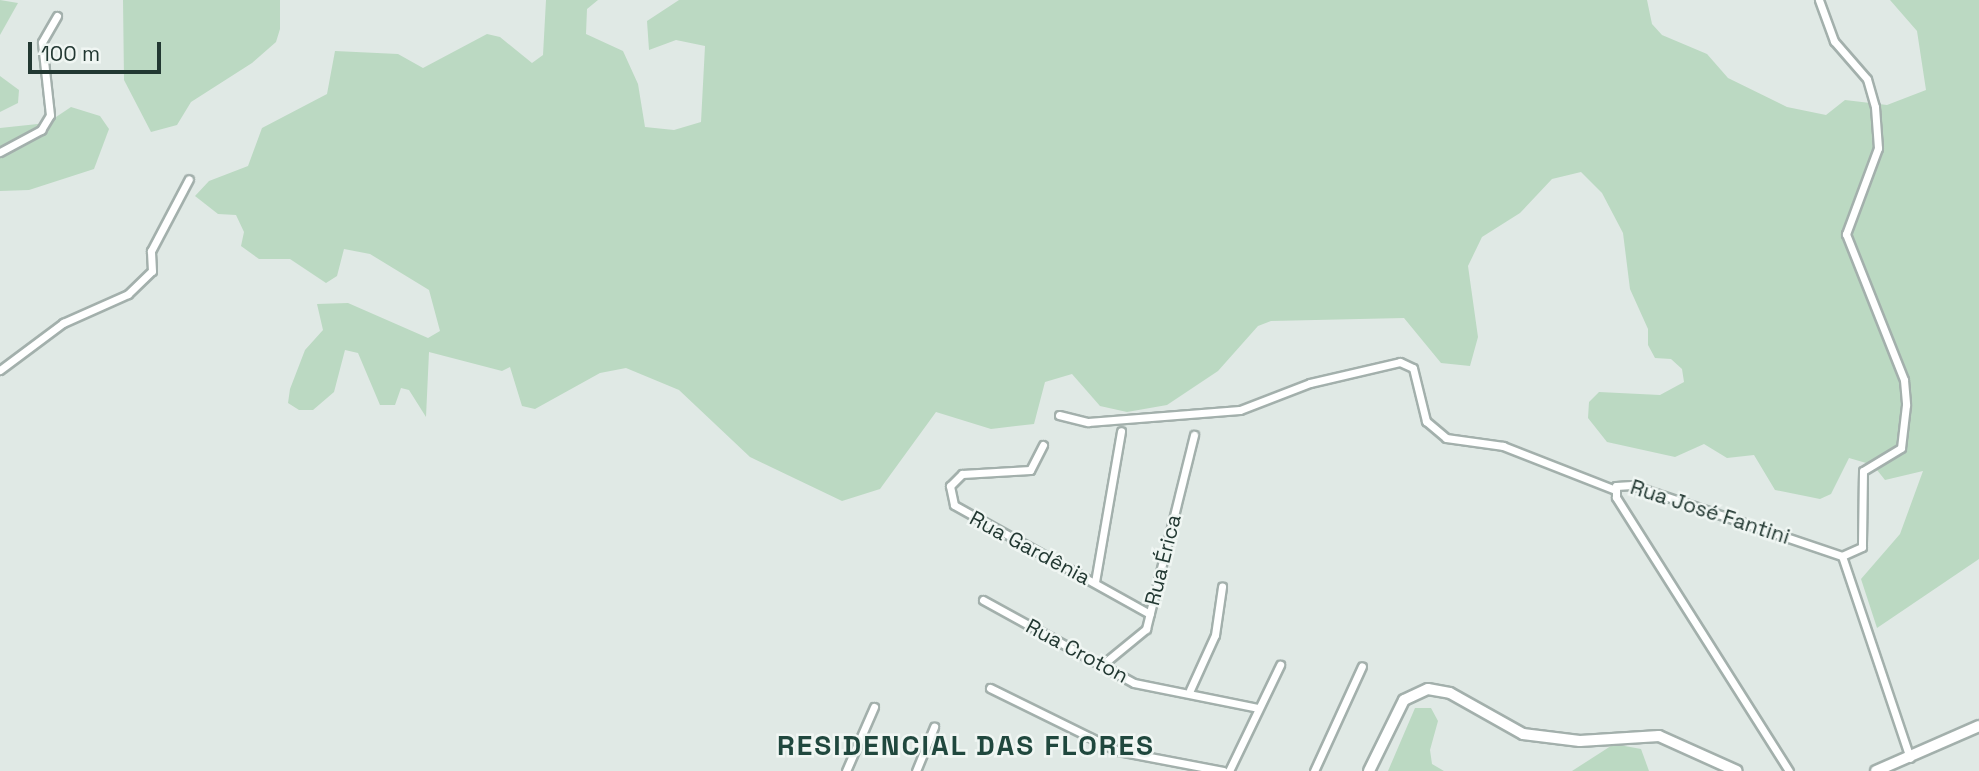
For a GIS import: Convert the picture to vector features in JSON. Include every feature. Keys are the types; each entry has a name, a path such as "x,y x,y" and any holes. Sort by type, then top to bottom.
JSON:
{"street":[{"path":"1819,0 1835,41 1867,79 1875,107 1878,148 1846,234 1903,380 1906,405 1901,449 1863,471 1862,547 1842,556 1910,758"},
{"path":"0,152 41,130 50,115 43,42 57,16"},
{"path":"0,370 63,323 128,293 152,271 151,251 189,179"},
{"path":"1059,415 1088,422 1240,410 1310,383 1400,362 1413,368 1426,421 1446,438 1503,446 1615,490"},
{"path":"1095,582 1121,430"},
{"name":"Rua Érica","path":"1102,665 1138,639 1150,614 1194,435"},
{"name":"Rua Gardênia","path":"1043,445 1030,470 962,474 950,486 950,499 965,514 1150,614"},
{"name":"Rua José Fantini","path":"1789,771 1615,490 1625,483 1842,556"},
{"path":"1190,690 1215,635 1222,587"},
{"name":"Rua Croton","path":"983,600 1134,683 1190,690 1258,708"},
{"path":"1229,771 1280,665"},
{"path":"1314,771 1362,666"},
{"path":"989,688 1118,751 1223,771"},
{"path":"1369,771 1404,700 1427,689 1450,693 1523,734 1580,741 1659,736 1737,771"},
{"path":"846,771 874,707"},
{"path":"1876,771 1979,726"},
{"path":"916,771 934,727"}],"green space":[{"path":"0,0 18,3 0,35"},
{"path":"123,0 280,0 280,29 276,42 252,63 191,102 177,125 151,132 124,80"},
{"path":"546,0 598,0 587,9 586,34 623,51 638,84 645,127 674,130 701,122 705,46 676,40 649,50 647,21 679,0 1647,0 1652,24 1662,35 1707,54 1728,78 1787,107 1826,115 1845,100 1887,105 1926,90 1917,31 1890,0 1979,0 1979,559 1877,628 1861,579 1900,534 1923,471 1885,480 1873,465 1849,458 1831,494 1820,499 1775,490 1754,455 1727,458 1704,444 1675,457 1607,442 1588,418 1589,402 1599,392 1660,395 1684,382 1682,369 1671,359 1655,358 1648,345 1648,329 1630,289 1623,233 1602,193 1581,172 1552,179 1520,213 1482,237 1468,266 1478,337 1470,366 1441,363 1404,318 1271,321 1258,326 1218,371 1167,405 1127,412 1100,406 1072,374 1045,382 1034,424 991,429 936,412 880,489 842,501 750,457 679,390 626,368 600,373 535,409 522,406 510,367 502,371 429,352 426,417 409,390 401,388 395,405 380,405 358,353 345,350 334,392 313,410 299,410 288,403 290,389 305,350 323,330 317,304 348,303 428,338 440,331 429,290 370,254 344,249 337,276 326,283 290,259 259,259 241,246 244,232 236,215 218,214 195,196 209,181 248,166 262,128 327,94 335,51 398,54 423,68 487,34 500,37 532,63 543,55"},
{"path":"0,76 19,90 18,103 0,112"},
{"path":"71,107 100,116 109,129 94,169 29,190 0,191 0,128 47,123"},
{"path":"1415,708 1431,708 1438,721 1430,750 1432,764 1444,771 1388,771"},
{"path":"1614,744 1641,749 1649,771 1572,771"}],"district":[{"name":"RESIDENCIAL DAS FLORES","path":"966,745"}]}
